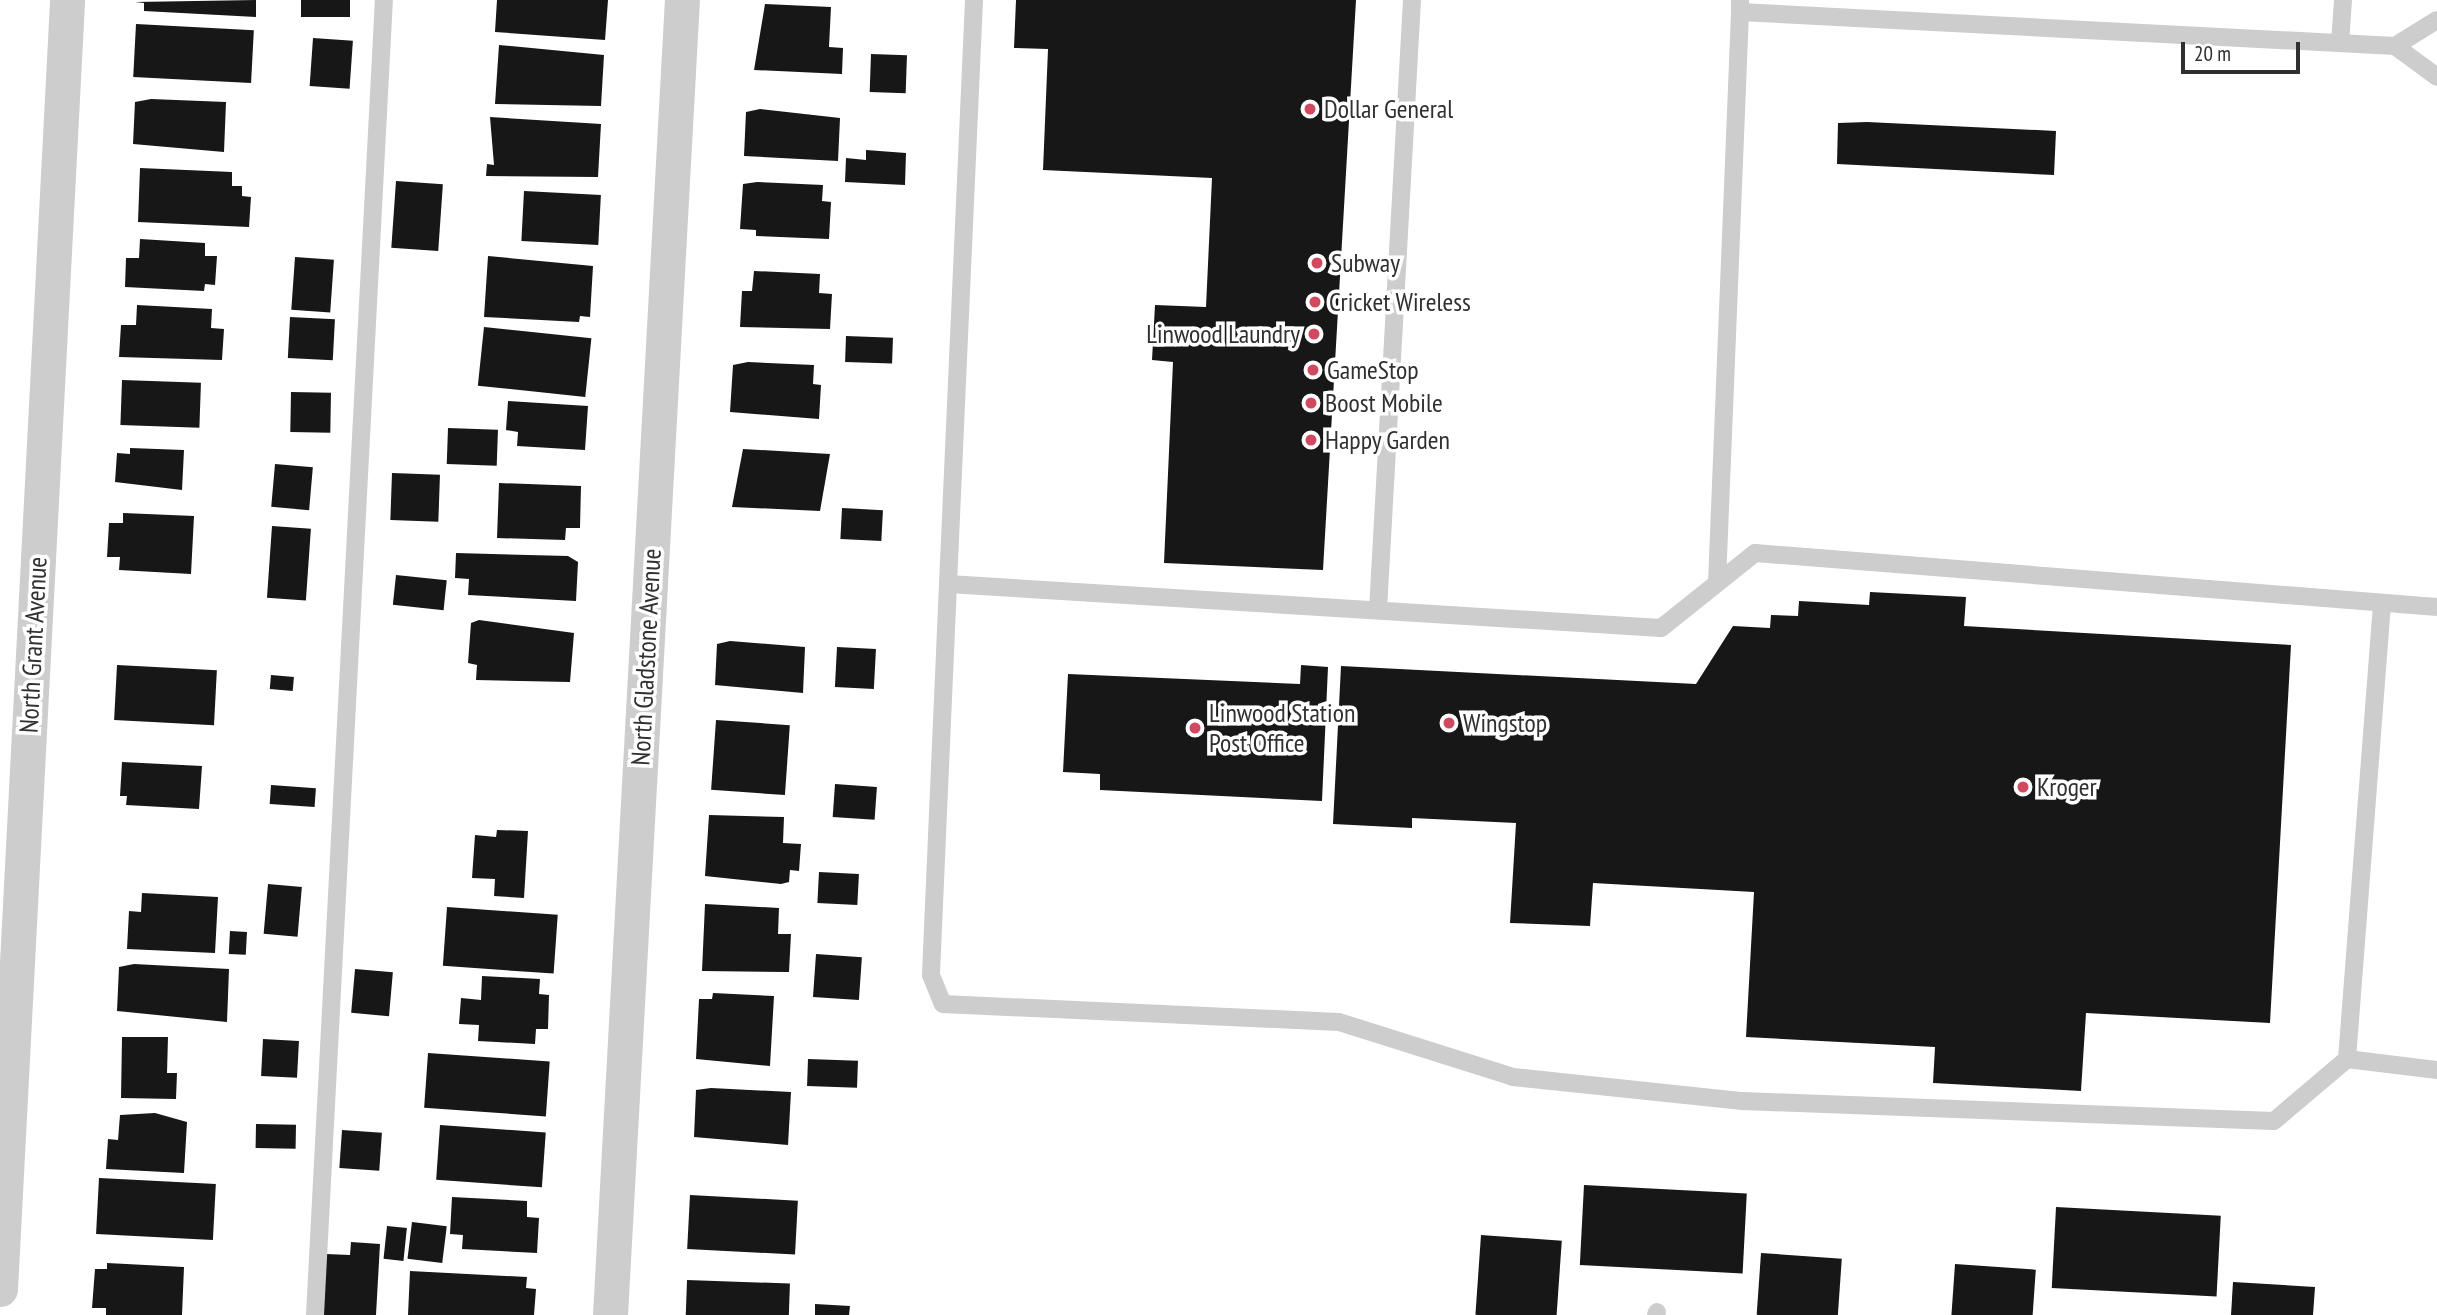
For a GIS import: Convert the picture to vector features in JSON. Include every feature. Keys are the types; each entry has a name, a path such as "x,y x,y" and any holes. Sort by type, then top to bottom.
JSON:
{"street":[{"name":"North Grant Avenue","path":"0,1289 14,732 67,0"},
{"name":"North Gladstone Avenue","path":"610,1315 682,0"}],"lane":[{"path":"316,1315 384,0"},
{"path":"974,0 931,975 943,1004 1339,1022 1513,1077 1743,1101 2274,1121 2347,1059 2382,603"},
{"path":"1378,610 1412,0"},
{"path":"2340,43 2343,0"},
{"path":"1717,583 1740,6 2395,46 2437,77"},
{"path":"2395,46 2437,20"},
{"path":"948,584 1661,628 1755,553 2437,607"},
{"path":"2347,1059 2437,1070"}],"building":[{"path":"256,0 256,17 144,11 144,3 135,2"},
{"path":"301,0 350,0 350,17 301,17"},
{"path":"497,0 608,0 605,40 495,32"},
{"path":"1016,0 1356,0 1323,570 1164,563 1173,362 1152,360 1155,305 1206,307 1212,178 1043,170 1048,49 1014,48"},
{"path":"765,4 831,7 829,47 843,48 842,74 754,70"},
{"path":"136,24 254,30 251,83 133,77"},
{"path":"313,38 353,41 350,89 310,86"},
{"path":"499,45 604,55 601,106 495,104"},
{"path":"871,54 907,55 906,93 870,92"},
{"path":"151,99 226,102 224,152 133,144 135,102"},
{"path":"760,109 840,118 838,161 744,156 746,112"},
{"path":"490,117 601,124 598,177 486,176 487,164 494,165"},
{"path":"1838,123 2056,131 2054,175 1837,164"},
{"path":"866,150 906,153 905,185 845,182 846,158 866,160"},
{"path":"140,168 232,172 232,186 242,186 242,196 251,197 249,227 138,222"},
{"path":"396,181 443,184 438,251 391,248"},
{"path":"757,182 823,185 822,201 831,202 829,239 756,236 756,230 740,229 743,184"},
{"path":"524,191 601,195 598,245 521,241"},
{"path":"140,239 205,243 205,256 217,256 215,285 205,284 204,291 125,287 126,258 139,258"},
{"path":"488,256 593,266 590,317 580,316 579,322 484,317"},
{"path":"295,257 334,260 330,313 291,310"},
{"path":"754,271 820,274 819,293 832,294 830,329 740,327 742,291 752,291"},
{"path":"137,305 212,309 211,328 224,329 222,360 119,357 121,325 136,325"},
{"path":"290,317 335,319 333,360 288,358"},
{"path":"484,327 591,338 585,397 478,386"},
{"path":"846,336 893,338 892,364 845,362"},
{"path":"748,362 814,365 813,384 821,385 819,419 730,412 733,365"},
{"path":"122,380 201,383 199,428 120,425"},
{"path":"291,392 331,393 330,433 290,432"},
{"path":"508,401 588,406 585,450 517,446 518,432 506,430"},
{"path":"448,428 498,430 497,466 447,464"},
{"path":"130,448 184,450 182,490 115,482 117,453 130,454"},
{"path":"743,449 830,454 820,511 732,507"},
{"path":"275,464 313,467 309,510 271,507"},
{"path":"392,473 440,475 438,522 390,520"},
{"path":"499,483 581,486 580,528 566,528 565,540 497,538"},
{"path":"842,508 883,510 881,541 840,539"},
{"path":"123,513 194,516 191,574 119,570 120,557 107,557 109,523 123,523"},
{"path":"272,526 311,529 306,601 267,598"},
{"path":"456,553 568,556 578,562 576,601 468,595 469,579 455,578"},
{"path":"396,575 447,580 444,610 393,605"},
{"path":"1870,592 1966,597 1964,626 2291,645 2270,1023 2086,1013 2081,1091 1933,1083 1935,1047 1746,1037 1754,892 1593,883 1590,926 1510,923 1516,823 1412,818 1412,828 1333,824 1341,666 1696,684 1733,626 1770,628 1771,615 1798,616 1799,601 1869,605"},
{"path":"479,620 574,633 570,682 476,680 477,665 468,663 471,623"},
{"path":"730,641 805,647 803,693 715,685 717,644"},
{"path":"837,647 876,649 874,689 835,687"},
{"path":"117,665 217,670 214,725 114,720"},
{"name":"Linwood Station Post Office","path":"1301,665 1328,667 1322,801 1100,790 1100,774 1063,772 1068,674 1300,684"},
{"path":"271,675 294,677 293,691 270,689"},
{"path":"716,720 790,725 785,795 711,790"},
{"path":"122,762 202,766 199,809 126,805 127,796 120,796"},
{"path":"835,784 877,787 875,820 833,817"},
{"path":"271,785 316,788 315,807 270,804"},
{"path":"709,815 784,817 783,843 801,844 799,871 790,870 789,882 781,884 705,876"},
{"path":"497,830 528,831 524,898 494,896 495,879 472,878 475,835 496,837"},
{"path":"819,872 859,874 857,905 817,903"},
{"path":"268,884 302,887 298,937 264,934"},
{"path":"142,893 218,897 215,953 127,949 129,911 141,912"},
{"path":"705,904 779,908 778,934 791,934 789,972 702,971"},
{"path":"447,907 558,915 554,974 443,966"},
{"path":"230,931 247,932 246,955 229,954"},
{"path":"816,954 862,957 859,1000 813,997"},
{"path":"134,964 229,969 227,1022 117,1011 119,967"},
{"path":"355,969 393,972 389,1016 351,1013"},
{"path":"482,976 540,979 539,994 549,995 548,1029 536,1029 535,1044 478,1041 479,1025 459,1024 461,998 481,1000"},
{"path":"713,993 774,996 770,1066 696,1059 699,999 712,999"},
{"path":"122,1037 168,1037 167,1073 177,1073 176,1099 121,1098"},
{"path":"263,1039 299,1041 297,1078 261,1076"},
{"path":"428,1053 550,1062 546,1116 424,1108"},
{"path":"808,1059 858,1061 857,1088 807,1086"},
{"path":"711,1088 791,1092 788,1145 694,1137 696,1090"},
{"path":"155,1113 187,1122 184,1173 106,1169 108,1139 118,1140 120,1115"},
{"path":"256,1124 296,1125 296,1149 256,1148"},
{"path":"440,1125 546,1132 542,1187 436,1180"},
{"path":"342,1130 382,1133 379,1171 339,1168"},
{"path":"99,1178 216,1184 213,1240 96,1234"},
{"path":"1584,1185 1747,1194 1743,1273 1580,1265"},
{"path":"690,1195 798,1201 795,1255 687,1249"},
{"path":"452,1197 527,1201 527,1217 539,1218 537,1253 462,1249 463,1235 450,1234"},
{"path":"2056,1207 2221,1216 2217,1297 2052,1288"},
{"path":"412,1222 447,1226 442,1263 407,1259"},
{"path":"387,1226 407,1228 403,1261 384,1259"},
{"path":"1481,1235 1562,1241 1557,1315 1475,1315"},
{"path":"351,1242 380,1244 376,1315 323,1315 326,1254 350,1255"},
{"path":"1761,1253 1842,1259 1838,1315 1757,1315"},
{"path":"107,1263 184,1267 182,1315 106,1315 106,1308 92,1308 95,1269 107,1269"},
{"path":"1955,1264 2036,1270 2033,1315 1951,1315"},
{"path":"410,1271 527,1277 526,1288 536,1289 534,1315 408,1315"},
{"path":"687,1280 790,1284 789,1315 686,1315"},
{"path":"2233,1282 2315,1287 2313,1315 2231,1315"},
{"path":"815,1304 850,1306 849,1315 815,1315"}],"place":[{"name":"Dollar General","path":"1310,109"},
{"name":"Subway","path":"1317,263"},
{"name":"Cricket Wireless","path":"1315,302"},
{"name":"Linwood Laundry","path":"1314,334"},
{"name":"GameStop","path":"1313,370"},
{"name":"Boost Mobile","path":"1311,403"},
{"name":"Happy Garden","path":"1311,440"},
{"name":"Wingstop","path":"1449,723"},
{"name":"Linwood Station Post Office","path":"1195,728"},
{"name":"Kroger","path":"2023,787"}]}
